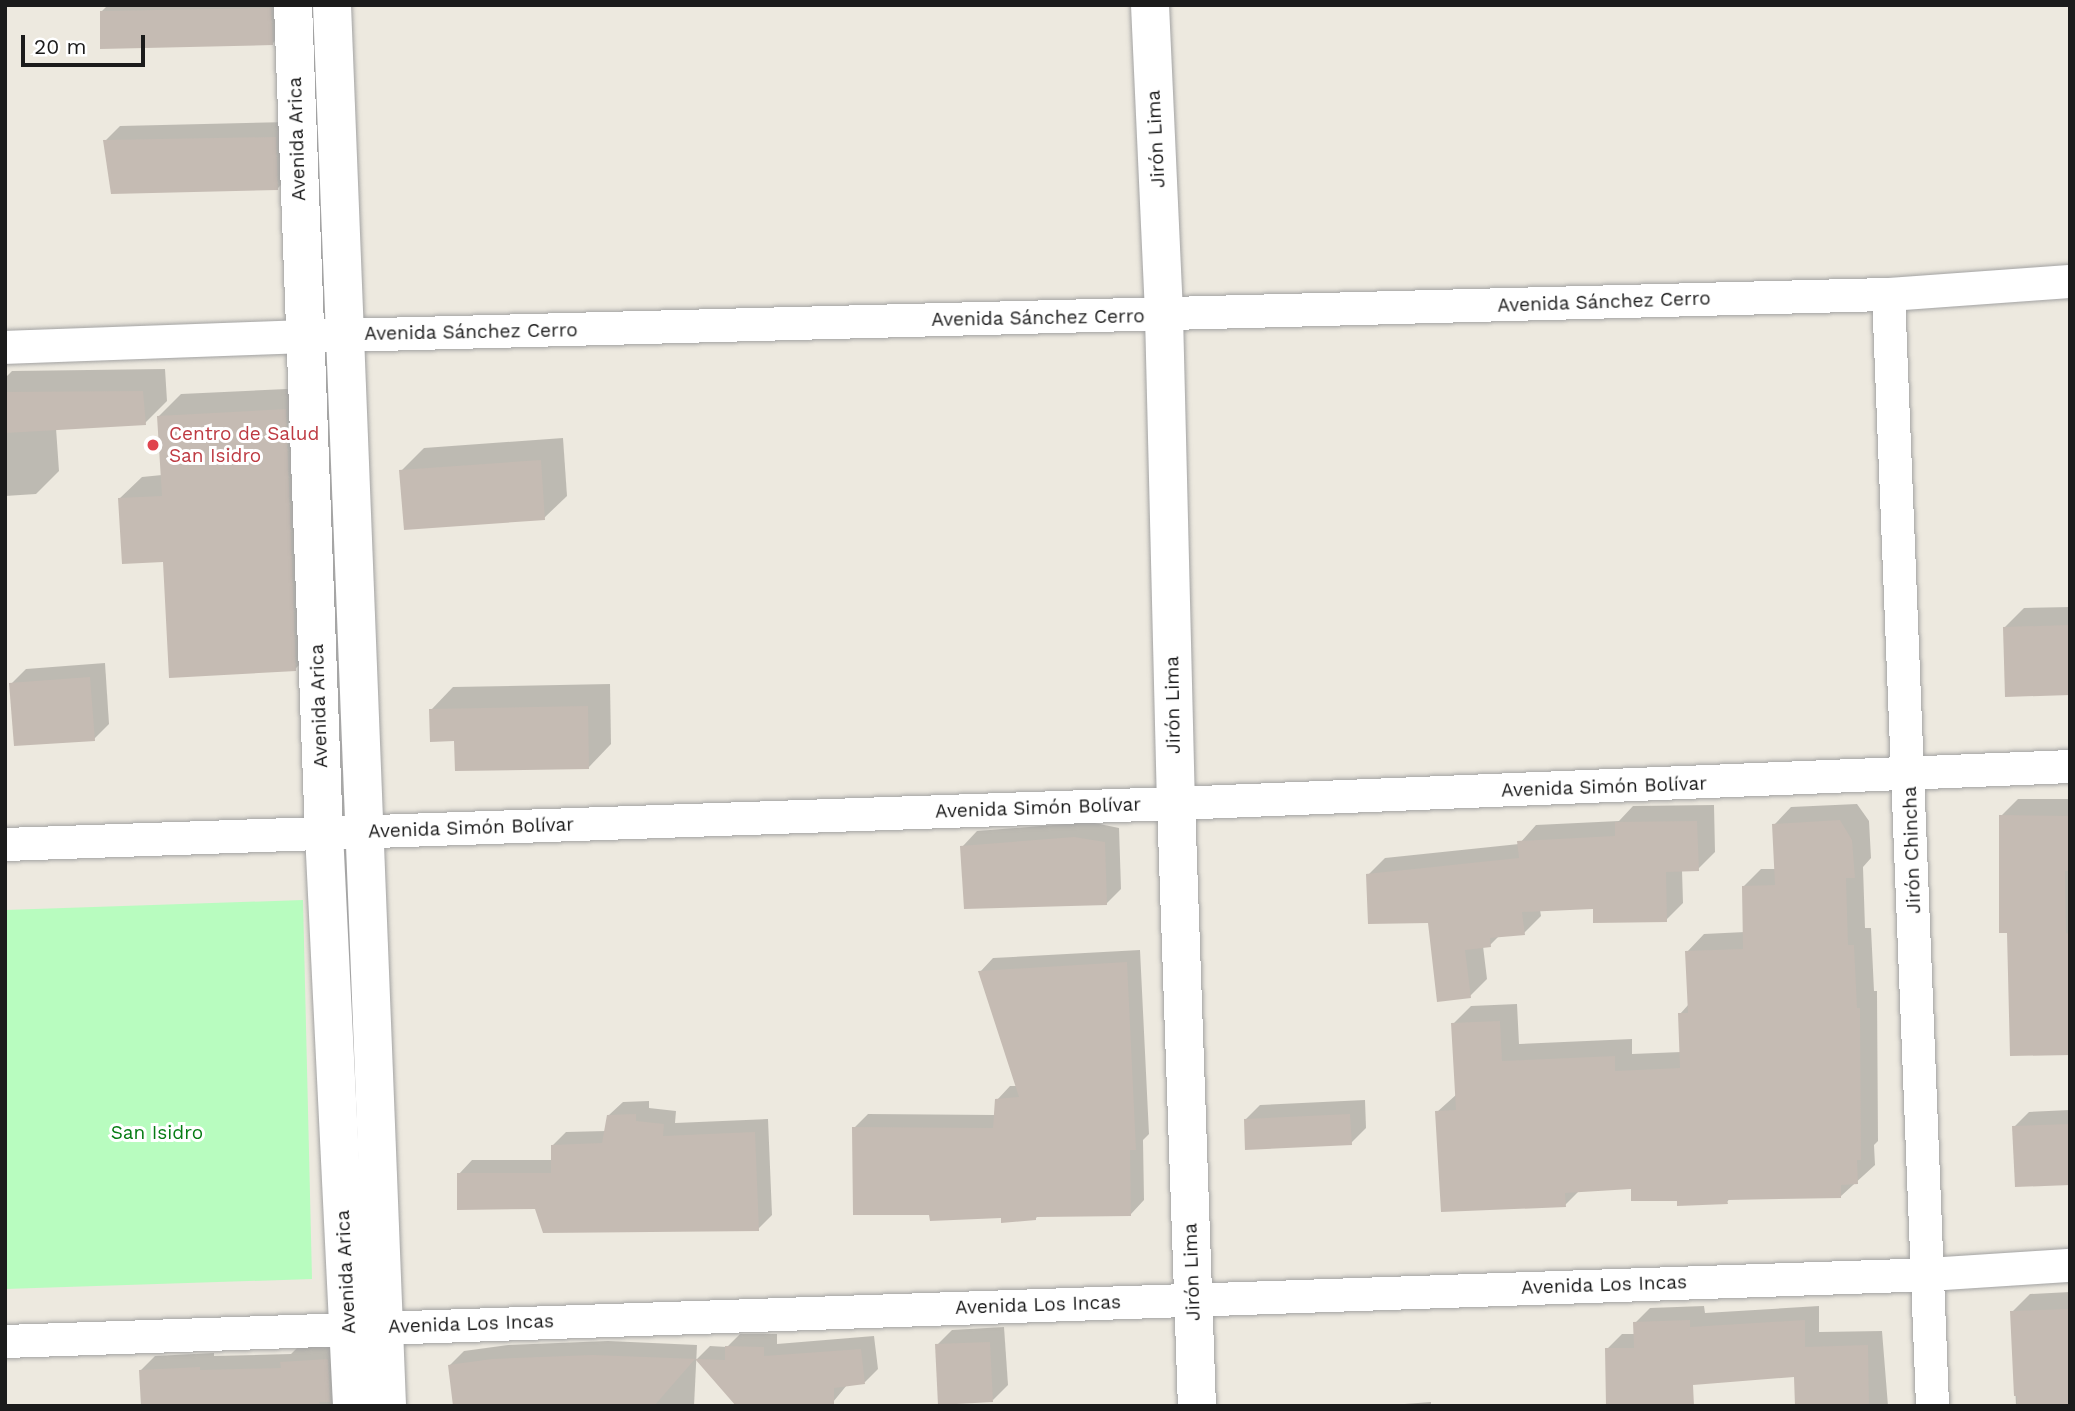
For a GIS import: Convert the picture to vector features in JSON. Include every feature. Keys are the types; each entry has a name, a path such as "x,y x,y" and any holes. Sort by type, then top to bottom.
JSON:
{"street":[{"name":"Avenida Arica","path":"293,5 303,336 324,833 367,1328 387,1406"},
{"name":"Avenida Arica","path":"332,5 343,335 365,832 367,1328 352,1406"},
{"name":"Jirón Lima","path":"1150,5 1164,315 1176,803 1197,1406"},
{"name":"Avenida Sánchez Cerro","path":"5,347 303,336 1888,294 2070,281"},
{"name":"Jirón Chincha","path":"1888,294 1929,1274 1932,1406"},
{"name":"Avenida Simón Bolívar","path":"5,844 1176,803 1909,775 2070,766"},
{"name":"Avenida Los Incas","path":"5,1341 1929,1274 2070,1265"}],"green space":[{"name":"San Isidro","path":"303,900 312,1279 5,1289 5,910"}],"building":[{"path":"271,8 273,45 100,49 100,11"},
{"path":"276,137 278,190 111,194 103,140"},
{"path":"143,391 146,425 5,433 5,392"},
{"path":"286,409 296,671 169,678 163,562 122,564 118,498 162,496 157,416"},
{"path":"541,460 545,520 404,530 399,470"},
{"path":"2070,625 2070,695 2005,697 2003,627"},
{"path":"90,677 95,741 14,746 9,683"},
{"path":"588,706 589,769 455,771 454,741 430,742 429,709"},
{"path":"1999,815 2070,816 2070,871 2065,871 2066,933 2070,934 2070,1055 2010,1056 2007,933 1999,933"},
{"path":"1840,820 1852,840 1855,878 1846,878 1848,945 1854,945 1857,1008 1860,1008 1861,1160 1857,1160 1858,1184 1841,1185 1841,1198 1727,1200 1728,1204 1677,1206 1677,1201 1631,1201 1631,1189 1565,1193 1566,1207 1441,1212 1435,1111 1456,1110 1451,1023 1500,1021 1502,1061 1615,1056 1615,1071 1680,1068 1678,1013 1688,1013 1685,951 1743,949 1742,886 1775,885 1772,824"},
{"path":"1697,821 1699,871 1666,872 1667,922 1593,923 1593,909 1522,912 1525,935 1490,938 1491,947 1465,950 1471,998 1437,1002 1428,923 1368,924 1366,874 1519,858 1517,841 1615,836 1615,822"},
{"path":"1074,837 1105,842 1107,905 964,909 960,846"},
{"path":"1127,962 1136,1150 1130,1150 1131,1216 1036,1217 1036,1220 1001,1223 1001,1218 930,1221 929,1215 853,1215 852,1127 993,1128 995,1099 1019,1097 978,971"},
{"path":"636,1114 636,1121 664,1124 663,1136 755,1132 759,1231 543,1233 535,1209 457,1210 457,1173 551,1173 551,1145 602,1143 607,1115"},
{"path":"1350,1114 1352,1145 1245,1150 1244,1119"},
{"path":"2070,1124 2070,1185 2015,1187 2012,1126"},
{"path":"2070,1309 2070,1406 2017,1406 2017,1396 2014,1396 2010,1311"},
{"path":"1690,1320 1690,1327 1805,1320 1805,1347 1868,1345 1869,1406 1795,1406 1794,1377 1693,1385 1694,1406 1606,1406 1605,1348 1634,1348 1633,1322"},
{"path":"990,1342 993,1402 938,1405 935,1344"},
{"path":"725,1346 764,1347 764,1356 861,1349 865,1384 834,1388 834,1404 736,1406 695,1359 654,1406 453,1406 448,1365 492,1359 593,1355 725,1360"},
{"path":"328,1359 330,1402 319,1402 321,1406 141,1406 139,1370 200,1367 200,1370 281,1368 280,1362"}],"place":[{"name":"Centro de Salud San Isidro","path":"153,445"}]}
